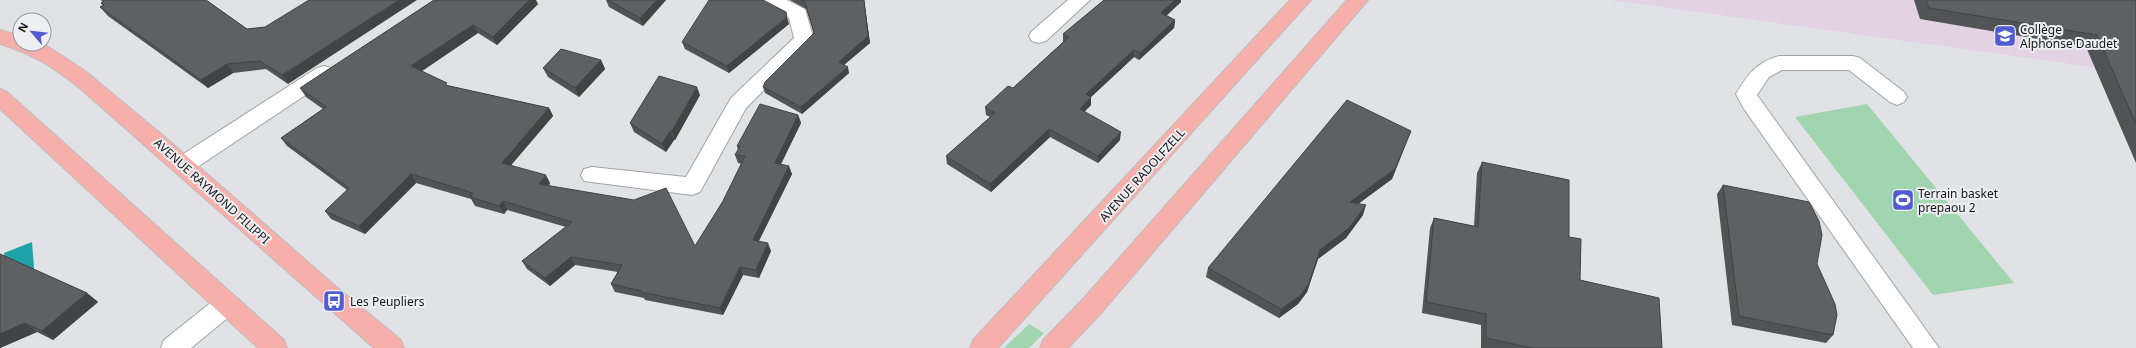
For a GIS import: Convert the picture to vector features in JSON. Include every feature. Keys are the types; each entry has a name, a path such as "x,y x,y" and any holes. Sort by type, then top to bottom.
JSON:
{"main road":[{"name":"AVENUE RADOLFZELL","path":"982,348 1301,0"},
{"path":"1052,348 1093,305 1358,0"},
{"path":"0,37 12,41"},
{"name":"AVENUE RAYMOND FILIPPI","path":"43,52 77,76 185,164 334,301 392,348"},
{"path":"0,97 275,348"}],"street":[{"path":"592,175 692,186 738,103 804,40 798,14 772,0"},
{"path":"1039,36 1080,0"},
{"path":"185,164 342,60"},
{"path":"1897,97 1853,63 1779,63 1762,72 1746,94 1754,110 1928,348"},
{"path":"173,348 227,304"}],"shaded area":[{"name":"Collège Alphonse Daudet","path":"1611,0 2136,0 2136,73"}],"green space":[{"name":"Terrain basket prepaou 2","path":"1867,104 2014,283 1933,295 1795,117"},
{"path":"1029,324 1044,333 1029,348 1004,348"}],"water":[{"path":"32,242 35,281 6,292 4,253"}],"building":[{"path":"105,0 206,0 247,29 265,27 309,0 399,0 282,75 260,61 227,64 201,80 100,7 104,5 101,3"},
{"path":"434,0 529,0 493,37 473,25 411,66 447,83 445,85 549,108 502,163 546,175 539,184 634,200 666,188 695,246 723,201 745,156 735,155 740,146 737,146 760,104 798,115 775,163 789,166 753,240 768,243 756,270 740,267 720,308 641,292 642,291 611,284 622,265 571,257 545,278 522,261 572,222 503,201 499,206 470,197 473,193 411,174 359,226 325,211 349,188 281,138 326,107 300,88"},
{"path":"608,0 657,0 640,18"},
{"path":"709,0 763,0 786,12 787,17 727,66 682,42"},
{"path":"801,0 864,0 868,36 839,62 848,67 801,107 763,87 765,82 814,33 805,2"},
{"path":"1104,0 1175,0 1161,13 1175,20 1140,53 1134,50 1086,94 1091,97 1080,109 1121,132 1098,156 1049,129 990,184 946,156 995,113 985,107 1008,86 1013,88 1069,37 1063,34"},
{"path":"1926,0 2136,0 2136,124 2097,35 1929,8"},
{"path":"561,49 601,60 575,88 543,68"},
{"path":"659,76 697,87 672,131 670,131 662,144 630,123"},
{"path":"1347,100 1411,131 1395,169 1350,202 1366,205 1349,228 1320,250 1309,283 1301,295 1281,309 1208,268"},
{"path":"1482,162 1569,180 1569,237 1581,239 1580,280 1659,298 1662,348 1532,348 1486,338 1486,314 1426,302 1434,218 1478,227"},
{"path":"1723,185 1809,202 1819,221 1822,235 1817,264 1835,304 1837,315 1833,335 1739,316"},
{"path":"0,254 87,293 42,331 25,323 0,334"}],"place":[{"name":"Collège Alphonse Daudet","path":"2005,36"},
{"name":"Terrain basket prepaou 2","path":"1903,200"},
{"name":"Les Peupliers","path":"334,301"}]}
